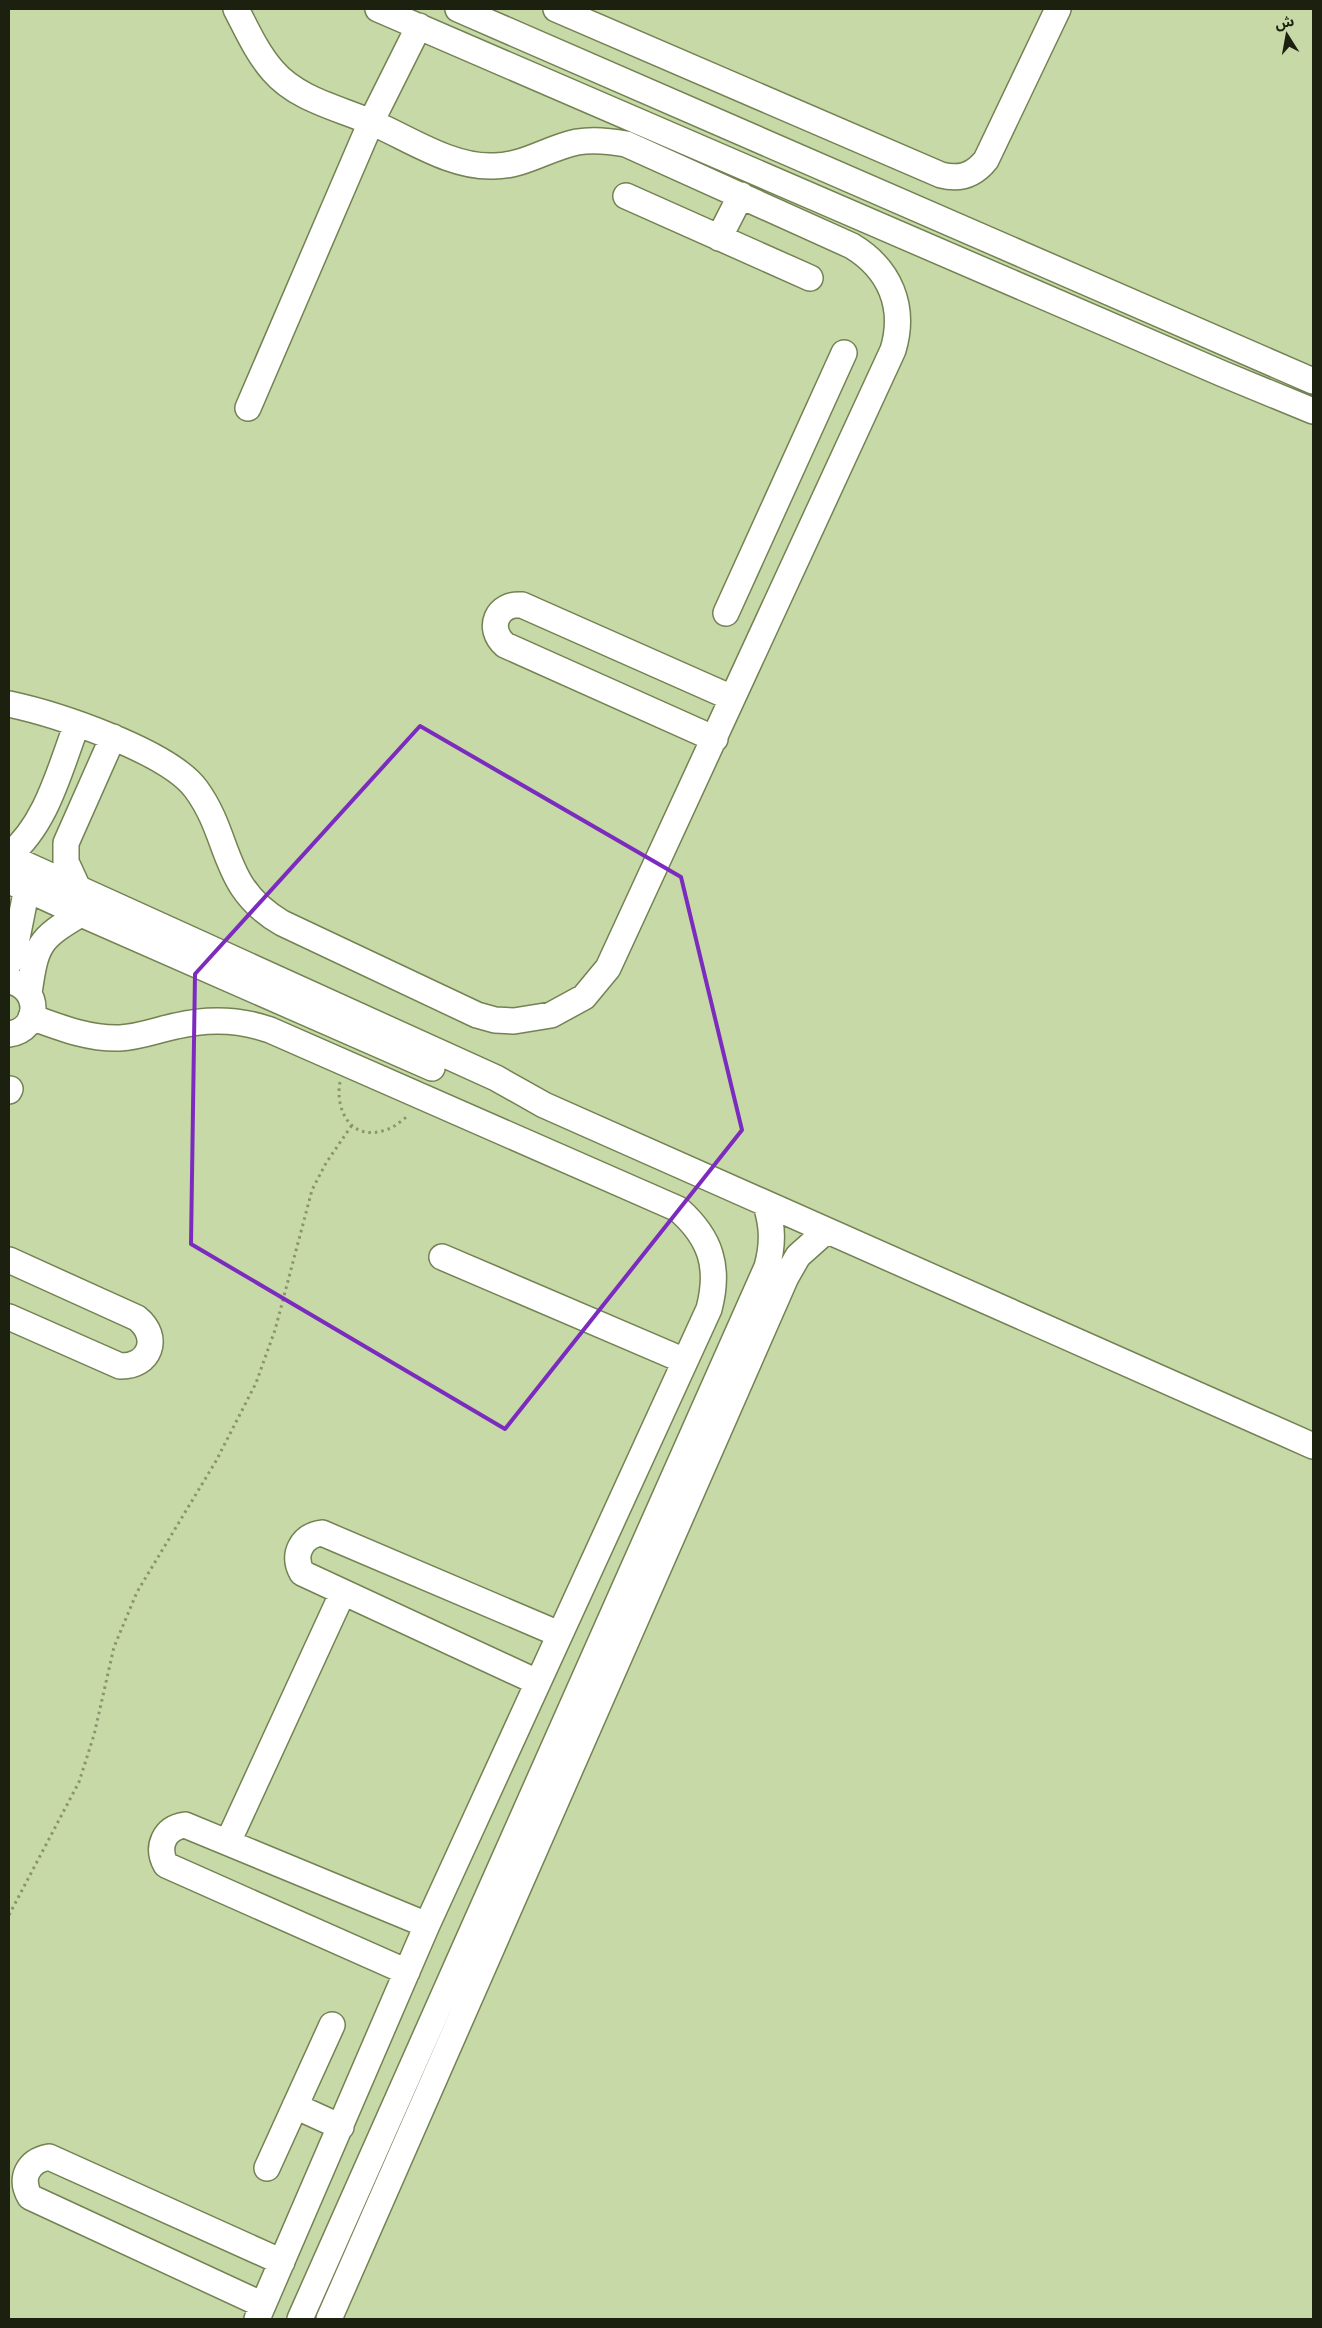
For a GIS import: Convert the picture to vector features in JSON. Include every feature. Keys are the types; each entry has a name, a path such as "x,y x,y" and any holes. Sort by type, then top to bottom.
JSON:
{"street":[{"path":"9,704 113,737 165,763 184,776 197,790 211,814 230,865 242,888 272,918 477,1015 514,1022 551,1015 568,1007 584,996 608,968 893,350 898,323 895,296 883,272 864,253 642,150 610,141 576,142 508,165 478,166 449,157 371,122 310,98 282,80 265,60 236,9"},
{"path":"378,9 1223,374 1313,411"},
{"path":"458,9 1313,381"},
{"path":"556,9 941,175 958,178 974,172 986,160 1058,9"},
{"path":"248,408 371,122 419,26"},
{"path":"719,238 741,195"},
{"path":"626,196 810,278"},
{"path":"726,613 844,353"},
{"path":"786,479 825,496"},
{"path":"715,739 505,645 498,639 495,631 495,622 498,614 513,605 522,605 732,698"},
{"path":"76,724 39,819 23,842 9,856 22,879 81,914 489,1092 516,1102 544,1106"},
{"path":"78,888 66,862 66,843 113,737"},
{"path":"22,879 78,888 502,1081 544,1106 1313,1446"},
{"path":"9,962 16,948 22,879"},
{"path":"9,1034 21,1030 32,1017 33,1008 19,987 38,948 53,931 81,914"},
{"path":"32,1017 74,1032 99,1037 139,1036 193,1022 234,1020 270,1030 678,1209 692,1222 703,1237 710,1254 714,1272 714,1291 709,1309 427,1925 282,2262 260,2312 30,2197 25,2185 27,2172 36,2161 48,2157 282,2262"},
{"path":"300,2319 767,1267 772,1242 771,1223 766,1205"},
{"path":"328,2319 786,1277 798,1256 826,1231"},
{"path":"442,1257 685,1361"},
{"path":"9,1260 137,1318 148,1330 150,1345 148,1353 139,1362 120,1366 9,1317"},
{"path":"537,1682 302,1573 297,1561 300,1548 308,1538 322,1533 559,1634"},
{"path":"228,1842 343,1592"},
{"path":"407,1972 166,1865 161,1852 163,1839 171,1829 184,1825 427,1925"},
{"path":"267,2168 332,2025"},
{"path":"295,2106 340,2127"}],"path":[{"path":"343,1062 338,1102 343,1115 352,1125 371,1132 381,1132 399,1123 429,1099"},
{"path":"9,1915 79,1782 94,1734 114,1647 137,1592 216,1461 256,1383 275,1330 312,1190 326,1163 352,1125"}],"highlighted area":[{"path":"420,726 681,877 742,1130 505,1429 191,1244 195,974"}]}
